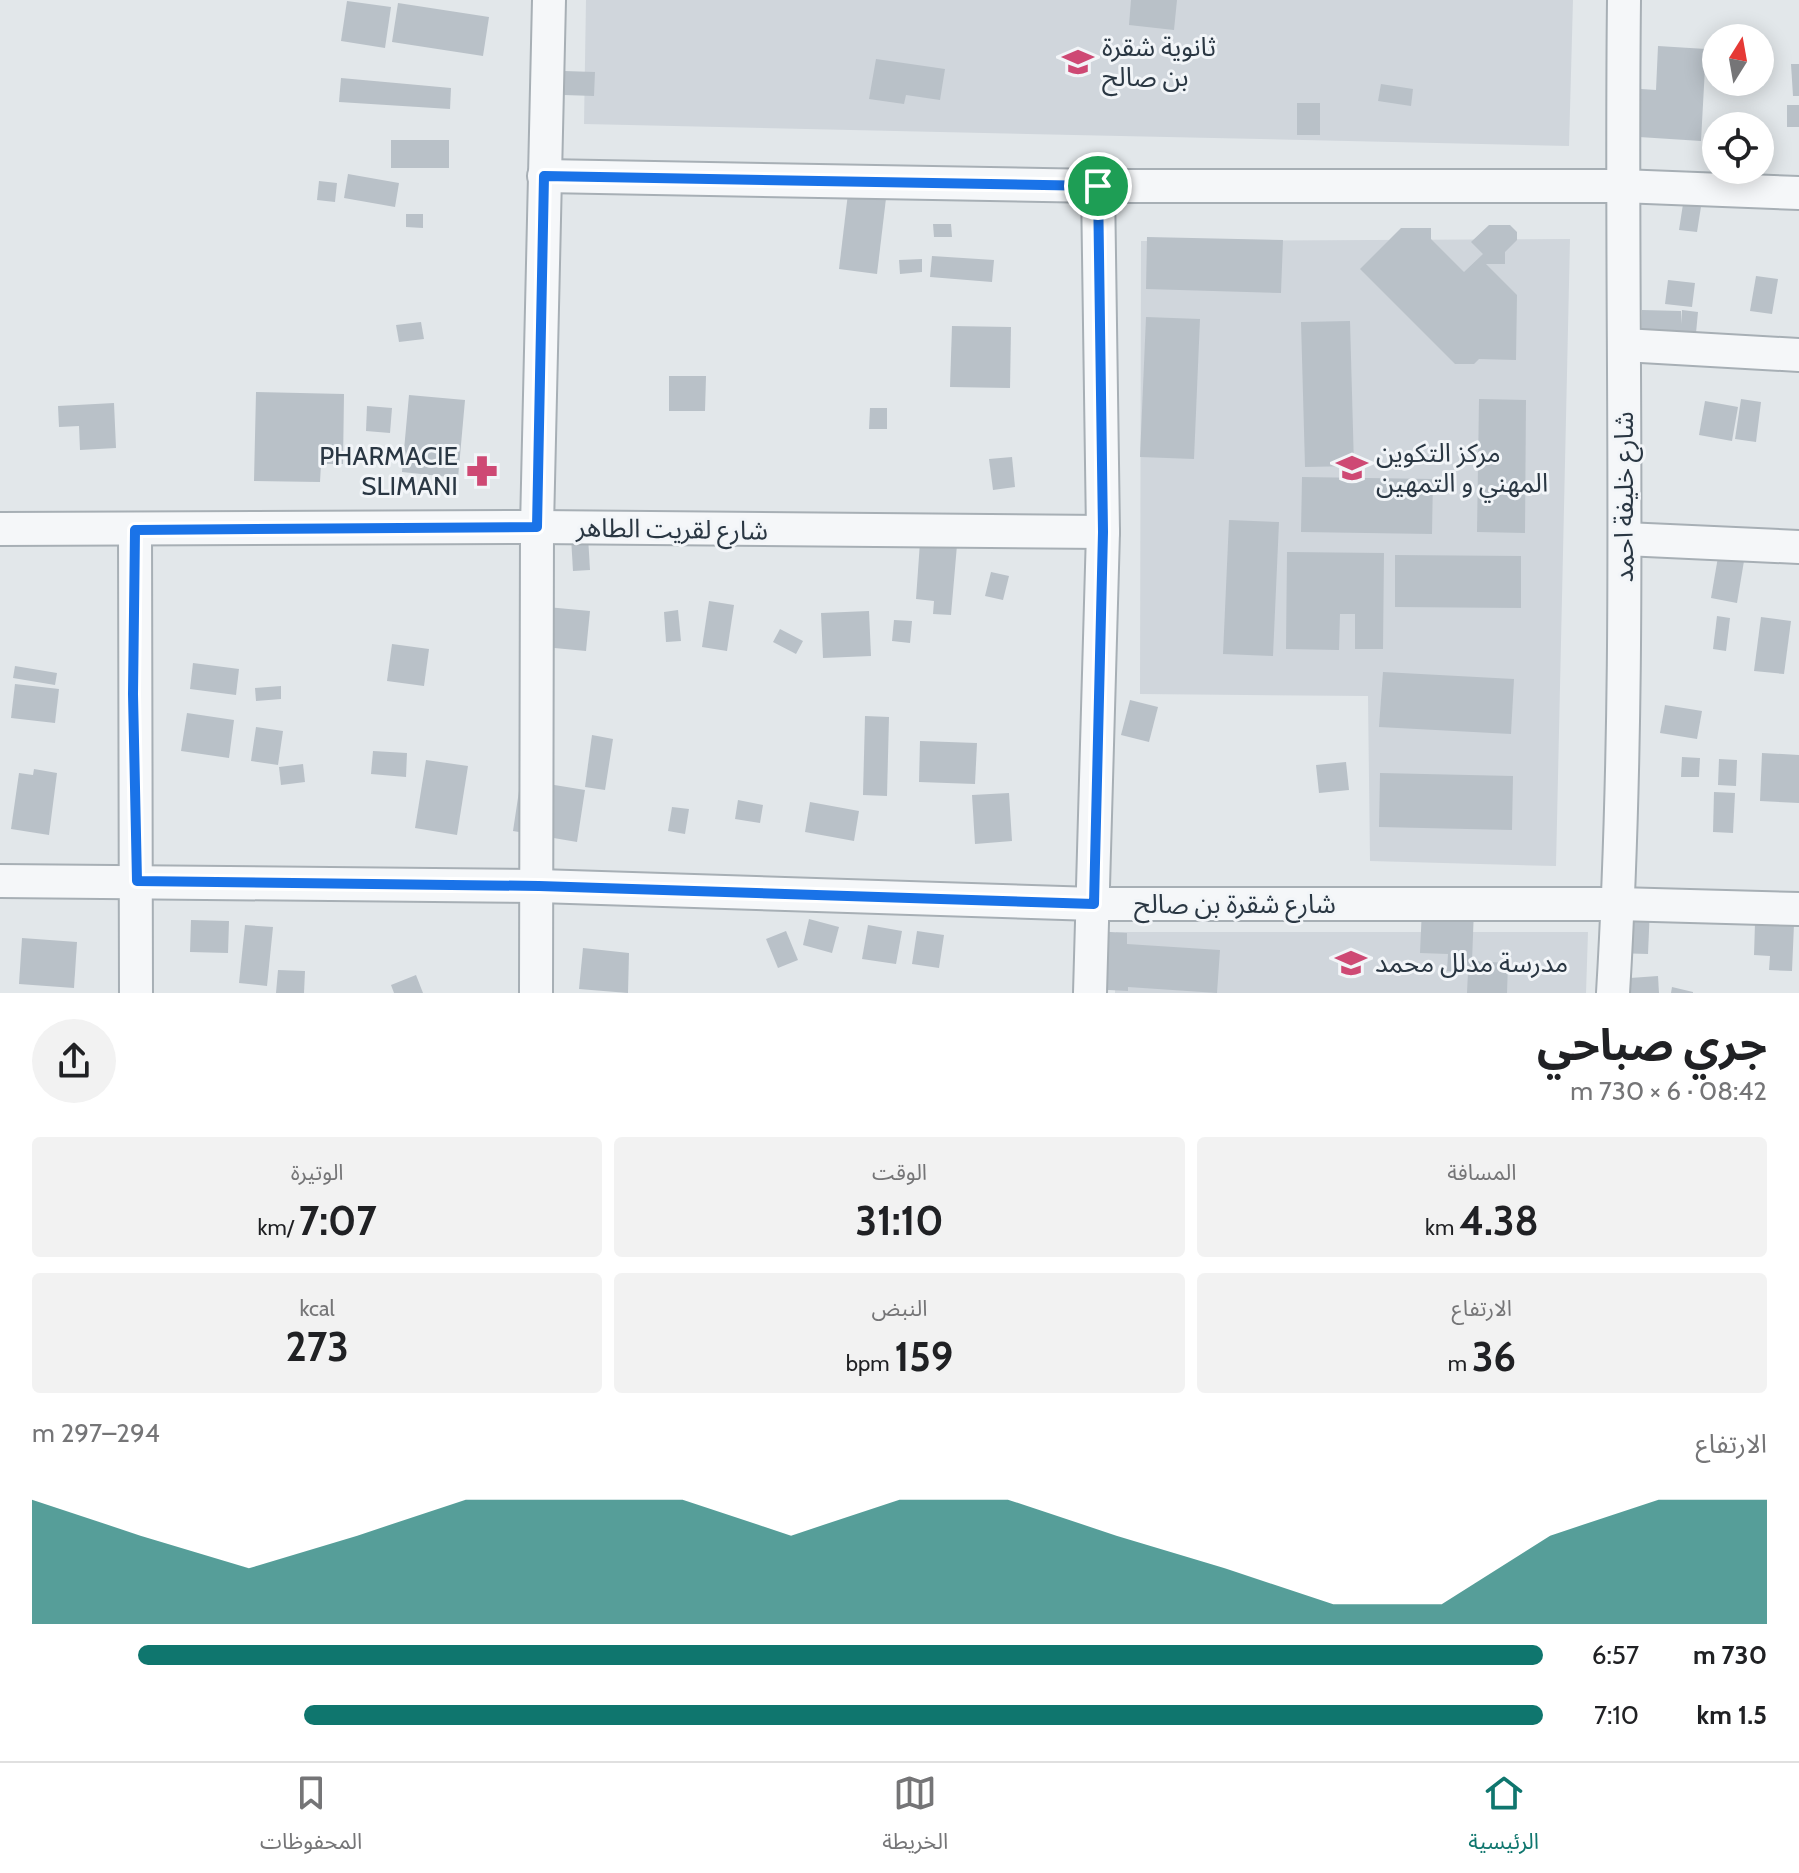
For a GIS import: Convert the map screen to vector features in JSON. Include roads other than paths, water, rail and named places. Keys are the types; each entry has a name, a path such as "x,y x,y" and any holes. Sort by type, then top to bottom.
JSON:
{"street":[{"path":"536,993 539,886 537,527 549,0"},
{"name":"شارع خليفة احمد","path":"1613,993 1618,904 1625,539 1621,186 1624,0"},
{"path":"544,176 1098,186 1621,186 1799,193"},
{"path":"1090,993 1103,532 1098,186"},
{"path":"1624,345 1799,355"},
{"name":"شارع لقريت الطاهر","path":"0,529 537,527 1103,532"},
{"path":"135,530 136,993"},
{"path":"1625,539 1799,547"},
{"name":"شارع شقرة بن صالح","path":"0,881 539,886 1094,904 1618,904 1799,909"}],"place":[{"name":"ثانوية شقرة بن صالح","path":"1078,62"},
{"name":"مركز التكوين المهني و التمهين","path":"1352,468"},
{"name":"PHARMACIE SLIMANI","path":"482,471"},
{"name":"مدرسة مدلل محمد","path":"1351,963"}]}
